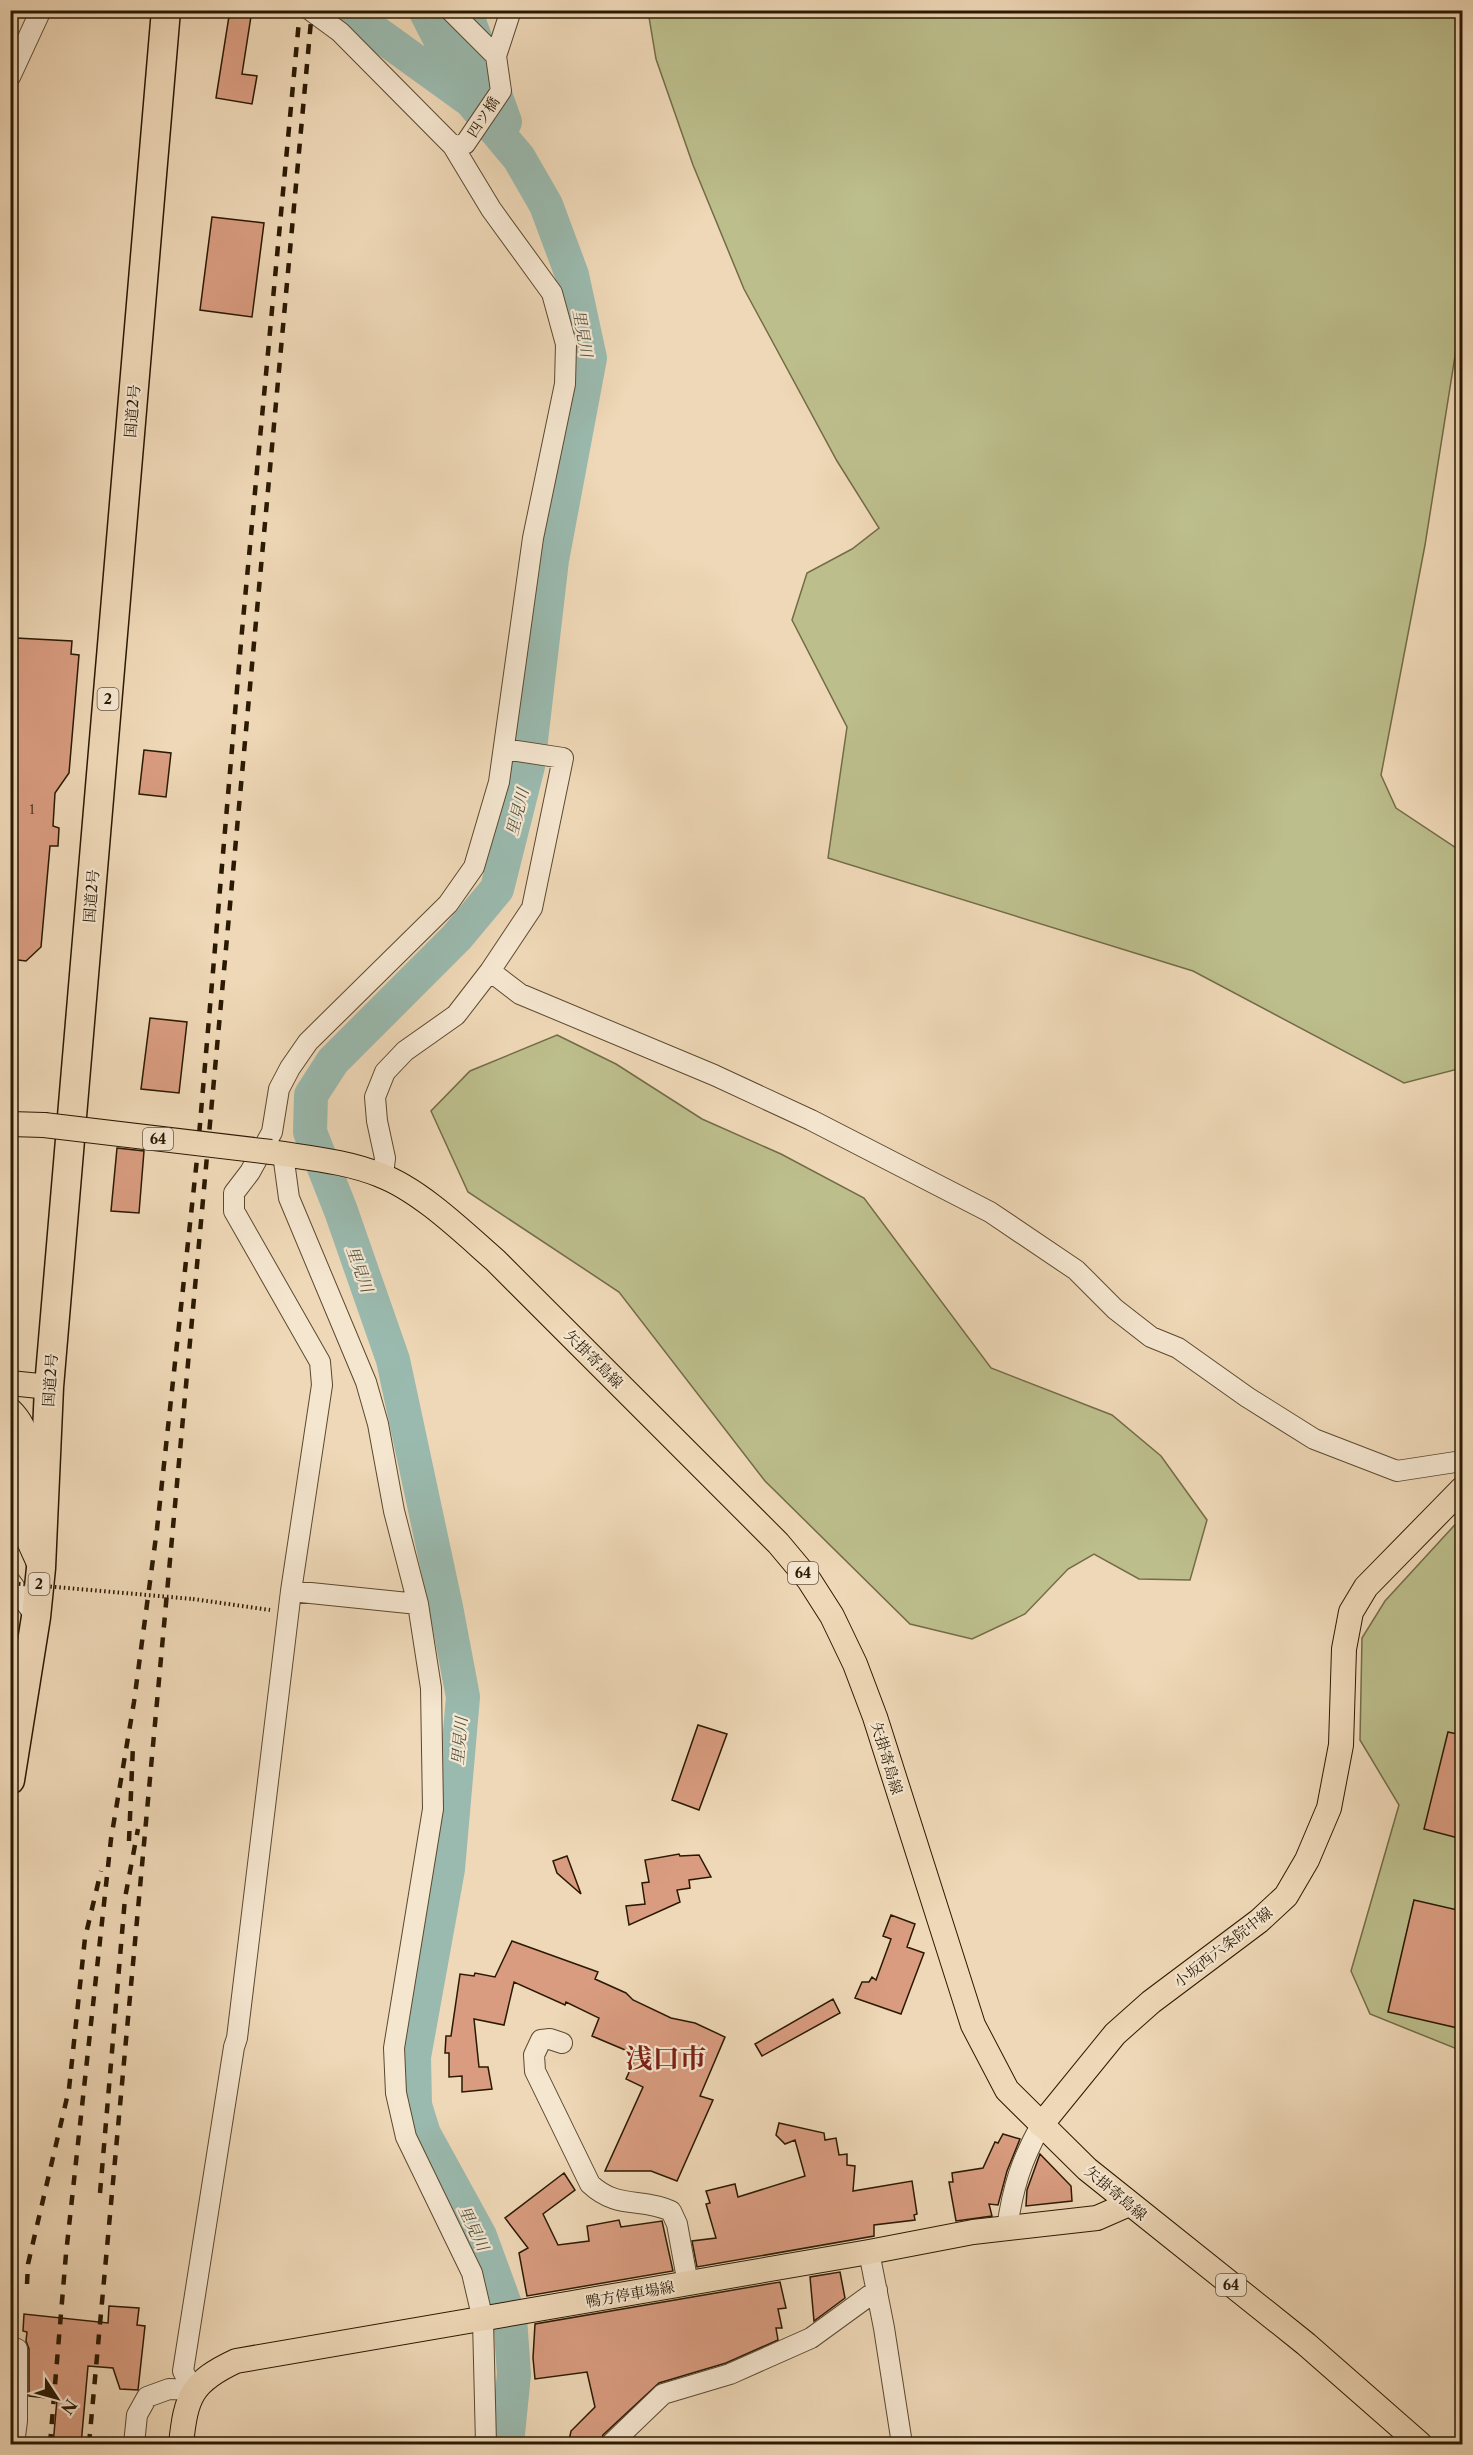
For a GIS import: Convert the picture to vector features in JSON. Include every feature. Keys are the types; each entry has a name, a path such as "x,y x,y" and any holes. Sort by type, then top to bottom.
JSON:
{"highway":[{"name":"国道2号","path":"10,1780 36,1617 41,1568 49,1387 166,10"}],"main road":[{"name":"64","path":"10,1124 44,1125 283,1154"},
{"name":"矢掛寄島線","path":"283,1154 357,1167 383,1175 453,1222 495,1260 778,1543 809,1580 832,1616 855,1664 871,1706 973,2025 1007,2090 1087,2169 1306,2344 1420,2445"},
{"path":"10,1383 49,1387"},
{"path":"10,1410 19,1418 29,1440 22,1520 41,1568"},
{"name":"小坂西六条院中線","path":"1041,2125 1115,2034 1151,2002 1259,1921 1286,1896 1307,1860 1329,1808 1341,1745 1344,1650 1351,1612 1366,1587 1462,1489"},
{"name":"鴨方停車場線","path":"193,2390 214,2371 236,2361 540,2310 973,2232 1097,2218 1129,2204"},
{"path":"181,2445 184,2414 193,2390"}],"street":[{"path":"10,77 41,10"},
{"path":"193,2390 183,2371 237,2038 288,1612 322,1385 320,1362 234,1211 234,1193 250,1172 272,1132 279,1089 308,1042 448,904 474,867 499,782 533,538 565,384 566,344 552,293 491,208 459,145 340,32 310,10"},
{"path":"450,10 496,56 511,10"},
{"name":"四ツ橋","path":"459,145 501,90 496,56"},
{"path":"383,1175 386,1158 377,1121 375,1097 385,1072 405,1051 456,1015 490,971 532,908 563,758 504,749"},
{"path":"490,971 520,994 747,1090 811,1120 990,1212 1076,1270 1116,1309 1151,1337 1178,1348 1247,1397 1314,1439 1397,1471 1462,1461"},
{"path":"283,1154 289,1198 366,1382 378,1424 394,1510 418,1604 431,1688 432,1809 394,2048 396,2092 406,2137 472,2273 488,2318 486,2445"},
{"path":"10,1582 36,1617"},
{"path":"291,1591 418,1604"},
{"path":"562,2043 550,2039 541,2040 534,2055 535,2071 591,2184 603,2195 618,2201 656,2204 671,2211 677,2224 688,2284"},
{"path":"1007,2228 1012,2193 1024,2155 1041,2125"},
{"path":"869,2252 902,2445"},
{"path":"611,2445 663,2394 730,2374 812,2338 877,2290"},
{"path":"10,2346 17,2349 14,2445"},
{"path":"134,2445 137,2415 147,2397 169,2389 193,2390"}],"path":[{"path":"10,1582 193,1599 288,1612"}],"green space":[{"path":"648,11 1462,11 1462,312 1425,545 1381,775 1396,808 1462,852 1462,1068 1404,1083 1193,971 828,858 847,727 792,620 807,573 852,549 879,528 837,461 744,289 693,165 656,59"},
{"path":"557,1035 616,1064 702,1119 781,1154 864,1198 991,1368 1112,1415 1161,1456 1207,1520 1190,1580 1139,1579 1094,1554 1068,1569 1025,1614 972,1639 910,1624 765,1481 619,1292 468,1192 431,1111 470,1071"},
{"path":"1462,1517 1462,2051 1370,2014 1351,1971 1399,1805 1360,1740 1362,1638 1385,1601"}],"building":[{"path":"230,10 252,10 242,74 257,76 252,104 216,98"},
{"path":"212,217 264,223 252,317 200,310"},
{"path":"16,638 72,641 71,654 79,655 69,773 55,793 53,826 59,828 58,846 50,846 41,947 26,961 10,959 10,661 15,661"},
{"path":"144,750 171,753 166,797 139,794"},
{"path":"150,1018 187,1022 179,1093 141,1089"},
{"path":"117,1148 144,1151 139,1213 111,1211"},
{"path":"698,1725 727,1734 699,1810 672,1800"},
{"path":"1448,1732 1462,1735 1462,1839 1424,1829"},
{"path":"679,1854 680,1856 699,1855 711,1877 689,1880 690,1888 677,1890 680,1902 629,1925 626,1906 645,1904 642,1883 649,1882 645,1860"},
{"path":"567,1856 581,1894 557,1873 553,1861"},
{"path":"1414,1900 1462,1911 1462,2029 1388,2012"},
{"path":"891,1915 915,1924 907,1947 924,1953 901,2014 855,1998 862,1982 869,1982 872,1977 876,1980 891,1939 883,1936"},
{"path":"512,1941 598,1972 595,1979 626,1993 633,2000 671,2018 695,2023 725,2037 700,2096 713,2100 677,2181 651,2171 605,2171 643,2087 626,2079 637,2055 592,2036 599,2018 566,2002 565,2005 514,1982 504,2025 474,2019 479,2067 488,2067 492,2089 462,2092 462,2076 449,2077 449,2053 445,2053 446,2036 451,2036 460,1974 474,1976 475,1973 495,1977"},
{"path":"833,1999 840,2013 762,2056 755,2044"},
{"path":"779,2123 824,2133 825,2140 836,2138 839,2155 847,2154 847,2165 855,2166 853,2191 912,2181 917,2214 914,2215 915,2220 874,2225 874,2236 697,2267 692,2241 716,2238 706,2204 710,2203 706,2191 735,2184 738,2197 805,2176 795,2140 785,2144 776,2135"},
{"path":"1003,2134 1020,2139 1007,2171 998,2205 989,2204 992,2216 956,2221 949,2182 953,2182 952,2173 983,2168 995,2142 998,2143"},
{"path":"1040,2154 1071,2186 1072,2201 1026,2206 1027,2190"},
{"path":"564,2173 575,2190 543,2214 558,2245 589,2241 587,2226 619,2220 621,2227 662,2221 673,2271 527,2296 519,2253 528,2248 505,2218"},
{"path":"840,2272 845,2298 814,2321 810,2277"},
{"path":"780,2282 786,2308 778,2309 782,2328 776,2328 778,2340 726,2363 659,2383 603,2435 599,2445 568,2445 571,2431 595,2407 587,2372 535,2379 533,2358 535,2324"},
{"path":"109,2306 139,2308 137,2325 145,2326 138,2390 120,2389 113,2368 88,2366 81,2445 53,2445 57,2399 29,2396 29,2349 26,2341 27,2332 23,2331 24,2314 108,2323"}],"waterway":[{"name":"里見川","path":"345,10 467,98"},
{"name":"里見川","path":"425,10 472,102 519,158 546,205 572,275 590,358 552,560 528,766 497,889 457,937 333,1061 311,1095 310,1132 341,1211 393,1360 463,1697 448,1869 414,2057 415,2105 424,2134 480,2236 510,2318 514,2374 507,2444"},
{"name":"里見川","path":"465,10 505,122"}],"railway":[{"path":"50,2444 66,2254 111,1839 134,1702 157,1529 197,1159 242,631 300,10"},
{"path":"89,2444 312,10"},
{"path":"129,1841 133,1745"},
{"path":"100,2193 125,1898 138,1829"},
{"path":"27,2284 28,2264 69,2089 85,1938 101,1871"}],"district":[{"name":"浅口市","path":"666,2058"}]}
